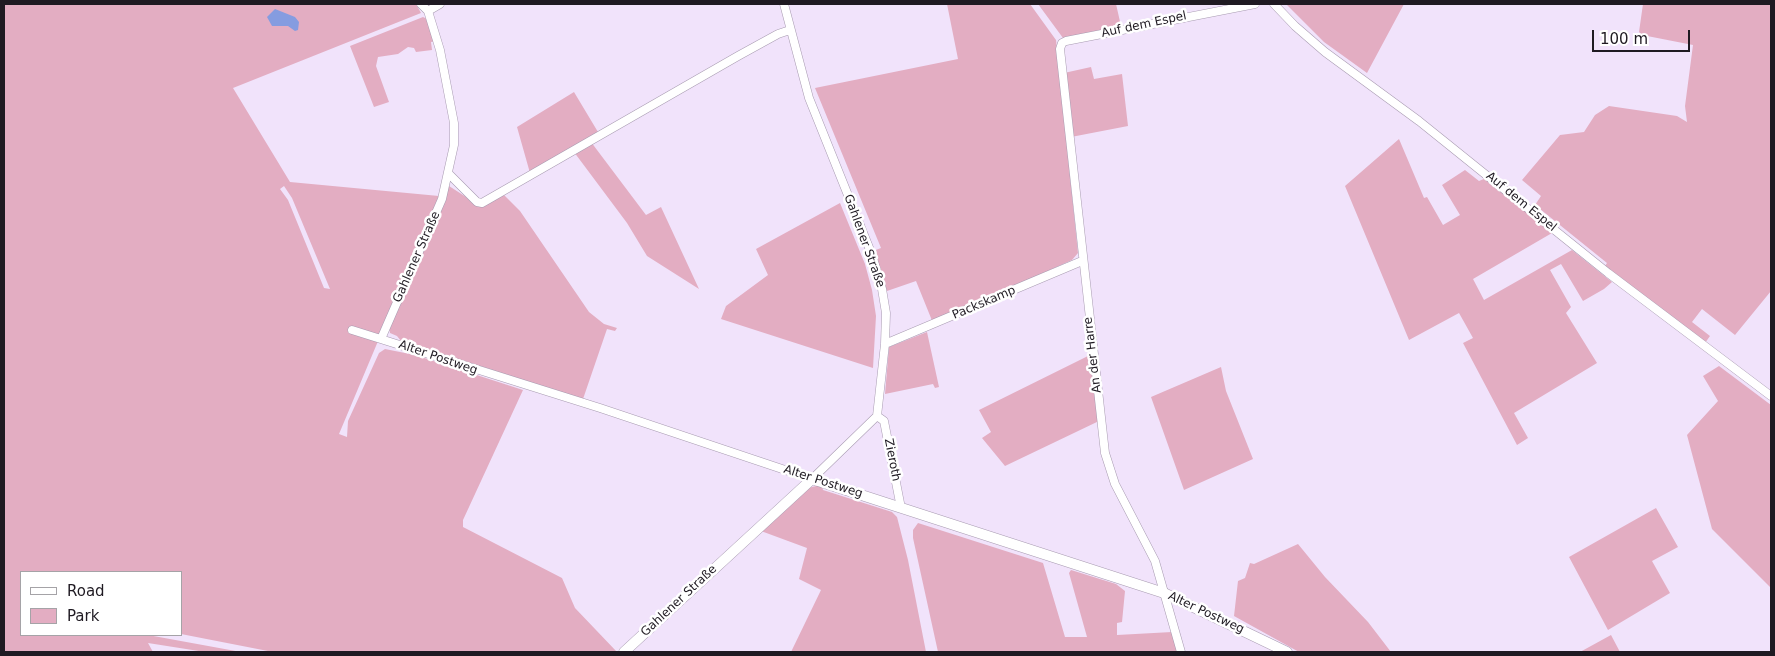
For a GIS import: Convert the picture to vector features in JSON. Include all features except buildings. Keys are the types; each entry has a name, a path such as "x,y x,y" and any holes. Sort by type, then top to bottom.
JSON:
{"main road":[{"name":"Alter Postweg","path":"812,479 1164,594 1287,652"},
{"name":"Gahlener Straße","path":"624,652 812,479"}],"street":[{"name":"Gahlener Straße","path":"381,338 438,207 449,174 454,145 454,123 440,50 428,11 421,4"},
{"path":"428,11 440,4"},
{"name":"Gahlener Straße","path":"784,4 809,98 872,255 882,289 886,313 885,344 877,416 812,479"},
{"name":"Auf dem Espel","path":"1062,43 1255,4"},
{"name":"Auf dem Espel","path":"1274,4 1294,26 1325,52 1419,122 1608,273 1771,396"},
{"path":"449,174 476,202 482,203 722,65 778,34 790,30"},
{"name":"An der Harre","path":"1062,43 1060,49 1082,261 1105,453 1114,484 1155,561 1181,652"},
{"name":"Packskamp","path":"885,344 1082,261"},
{"name":"Alter Postweg","path":"352,330 812,479"},
{"name":"Zieroth","path":"877,416 884,421 901,508"}],"green space":[{"path":"4,4 416,4 421,13 233,88 290,182 439,196 339,434 347,437 348,421 379,353 385,349 415,355 523,390 463,520 463,527 562,578 575,608 617,652 273,652 182,634 182,571 20,571 20,636 153,636 241,652 205,652 148,643 153,652 4,652","holes":["284,186 292,198 330,289 324,288 288,200 280,189"]},
{"path":"947,4 1030,4 1056,40 1078,253 1072,260 933,323 916,281 887,291 873,251 881,248 815,88 958,59"},
{"path":"1038,4 1116,4 1121,26 1063,38"},
{"path":"1286,4 1404,4 1367,73 1324,42"},
{"path":"1643,4 1771,4 1771,291 1735,335 1702,309 1692,322 1710,336 1705,343 1605,266 1607,263 1535,205 1541,196 1522,180 1560,135 1584,132 1595,115 1609,106 1677,116 1687,122 1685,106 1693,45 1642,35 1639,32"},
{"path":"423,17 427,19 436,41 431,42 432,50 416,52 414,48 408,47 398,54 378,57 376,66 389,102 374,107 350,46"},
{"path":"1091,67 1094,79 1122,74 1128,126 1071,137 1064,73"},
{"path":"574,92 598,132 530,173 517,127"},
{"path":"1399,139 1424,198 1427,197 1443,225 1460,215 1442,185 1465,170 1479,181 1486,178 1552,233 1473,279 1484,300 1572,250 1612,282 1583,301 1561,264 1550,270 1571,307 1566,313 1597,363 1514,413 1528,438 1517,445 1463,343 1473,338 1459,313 1409,340 1345,186"},
{"path":"591,142 646,215 661,207 699,289 647,256 627,223 574,152"},
{"path":"449,186 480,206 503,194 520,211 589,312 604,324 617,328 615,331 607,329 583,399 401,341 397,336 390,333 389,328 432,231"},
{"path":"840,203 865,264 872,290 876,316 873,368 721,319 726,306 768,275 756,249"},
{"path":"927,332 939,387 935,388 933,384 885,394 889,347"},
{"path":"1090,355 1099,421 1005,466 982,438 991,432 979,410"},
{"path":"1719,366 1771,405 1771,588 1712,529 1687,435 1718,401 1703,376"},
{"path":"1221,367 1226,391 1253,459 1184,490 1151,397"},
{"path":"822,486 823,490 892,512 897,517 908,560 926,652 791,652 821,590 799,579 807,548 761,531 808,488"},
{"path":"1656,508 1678,547 1652,561 1670,593 1608,630 1569,557"},
{"path":"918,523 1043,563 1065,637 1087,637 1069,573 1071,570 1116,584 1125,591 1122,622 1117,623 1117,635 1172,632 1178,652 938,652 913,538 913,530"},
{"path":"1298,544 1325,577 1368,622 1391,652 1299,652 1234,616 1238,581 1245,578 1250,563 1254,564"},
{"path":"1611,635 1620,652 1580,652"}],"water":[{"path":"275,9 295,17 299,22 298,30 295,31 288,26 272,26 267,17"}]}
